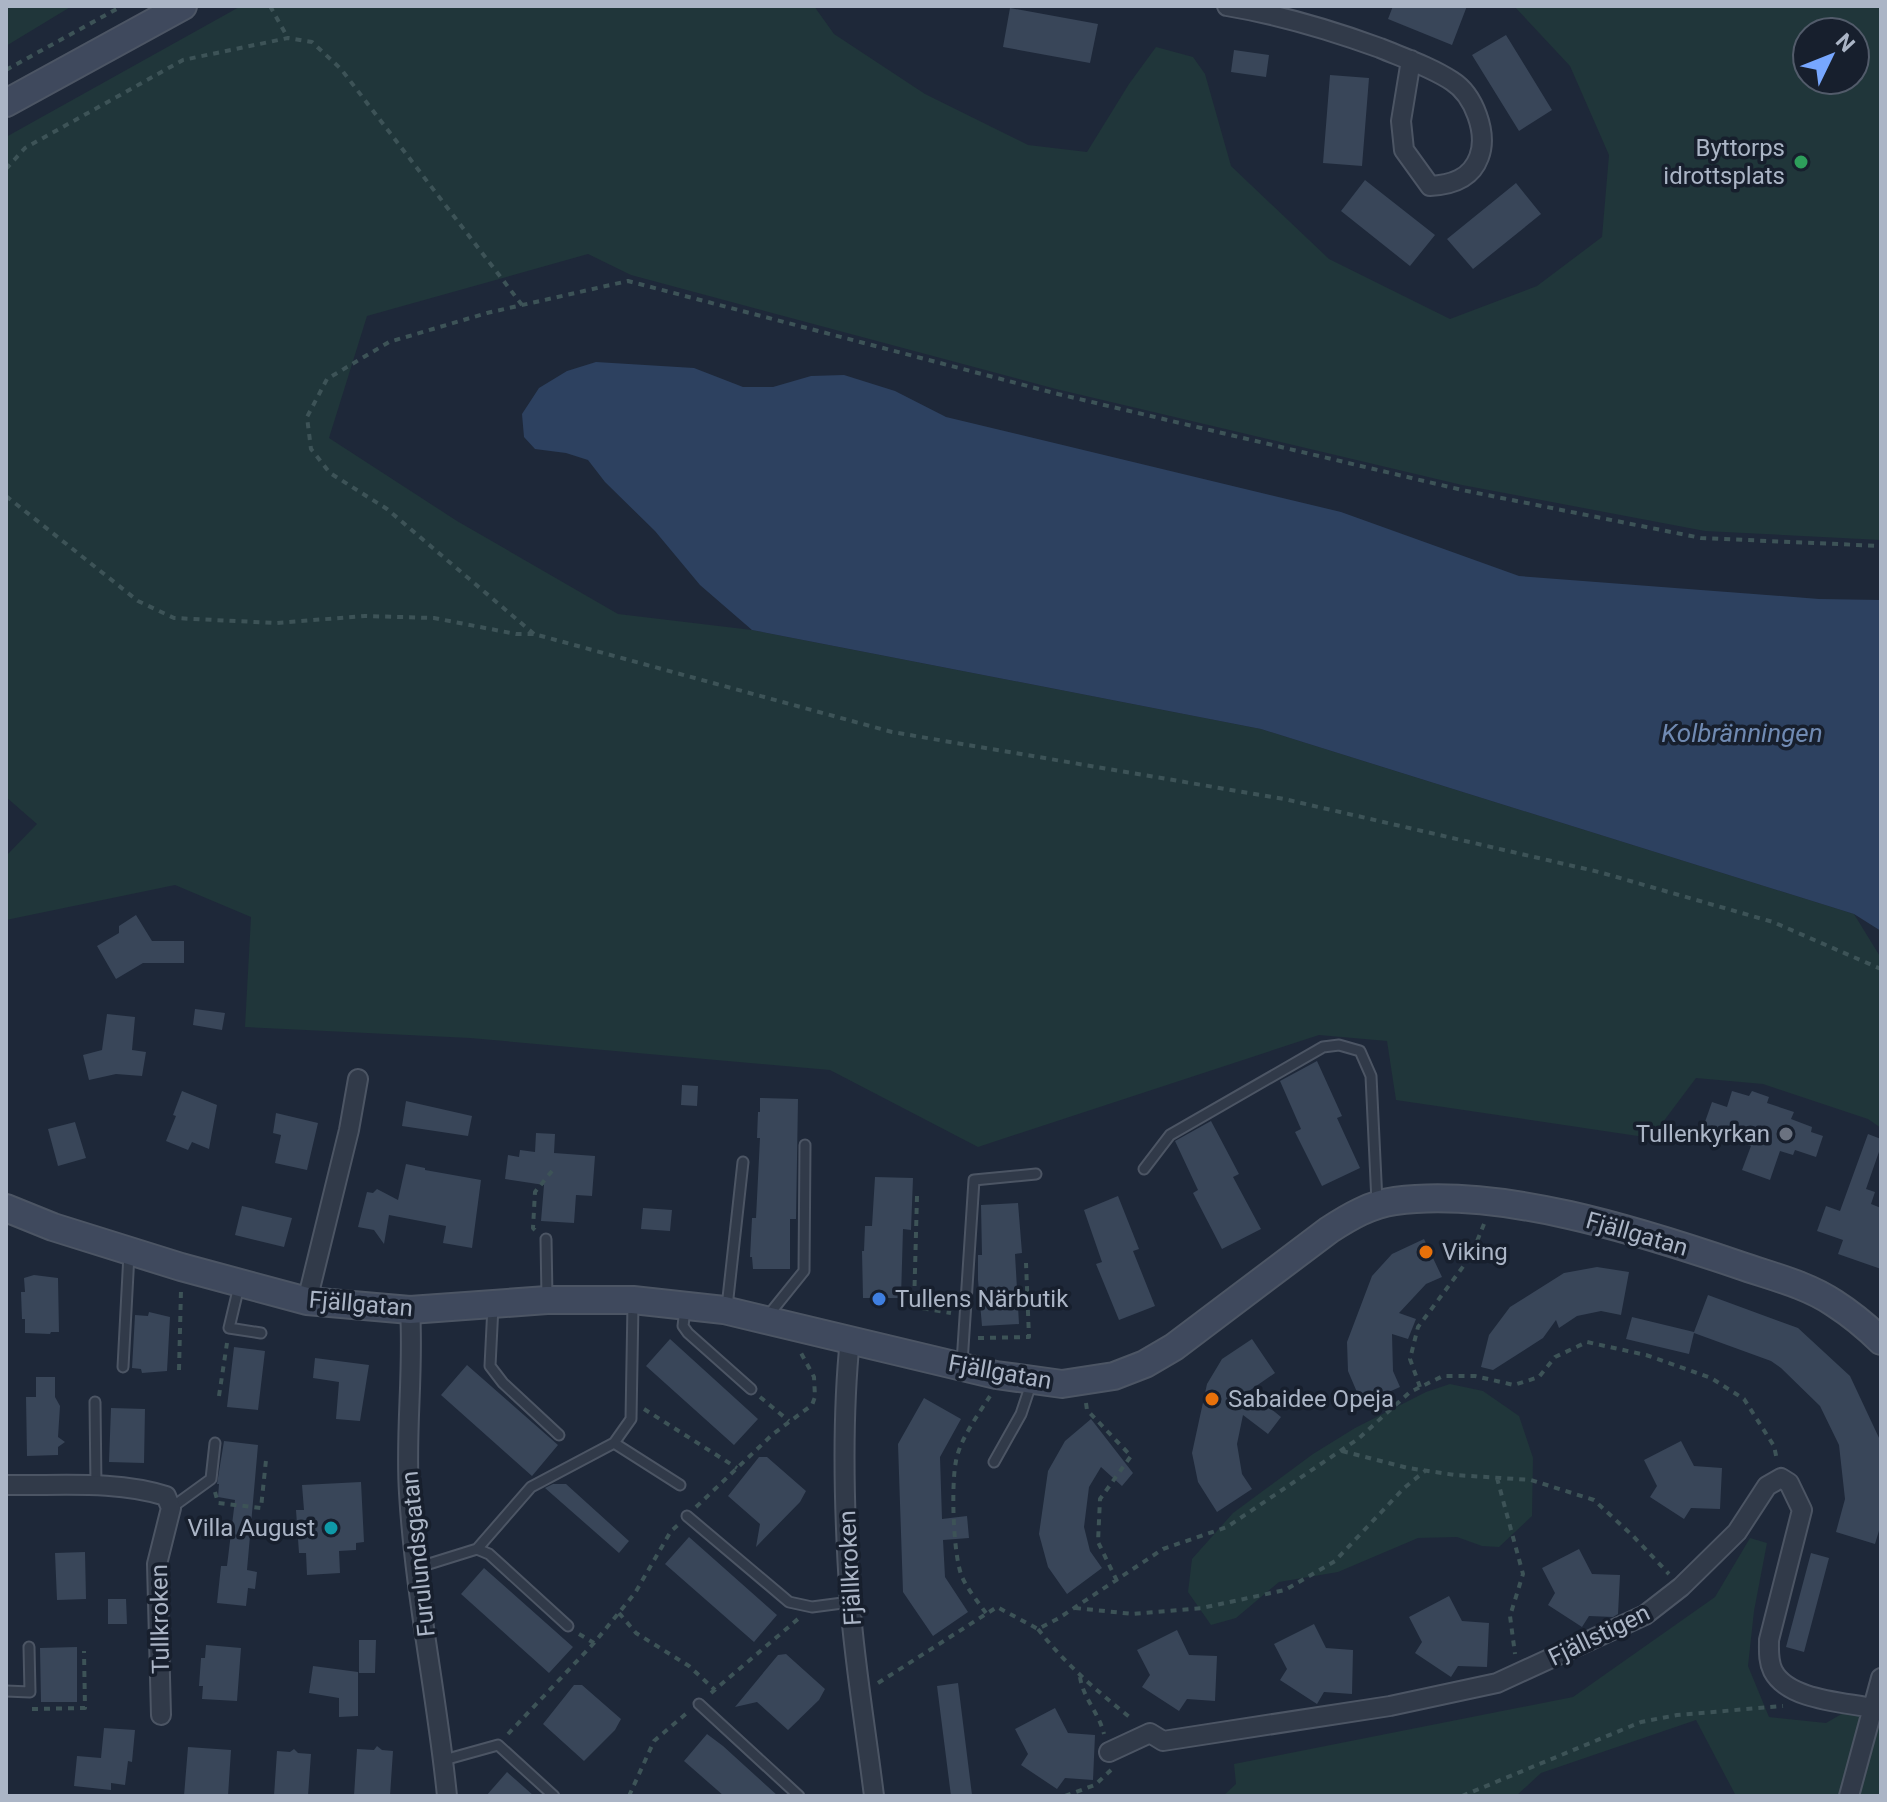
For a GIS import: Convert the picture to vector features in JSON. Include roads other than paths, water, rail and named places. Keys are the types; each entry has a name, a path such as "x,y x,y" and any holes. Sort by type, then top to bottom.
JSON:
{"street":[{"path":"6,103 183,6"},
{"path":"1227,6 1279,14 1411,60 1454,82 1471,99 1480,126 1480,156 1469,174 1448,185 1430,186 1404,150 1401,121 1411,60"},
{"path":"307,1301 349,1130 358,1079"},
{"name":"Fjällgatan","path":"6,1208 53,1227 129,1251 307,1301 410,1310 547,1300 633,1300 727,1310 996,1375 1032,1381 1082,1383 1114,1376 1145,1364 1174,1347 1352,1215 1393,1201 1492,1203 1572,1216 1658,1237 1791,1283 1832,1301 1868,1327 1881,1341"},
{"name":"Fjällgatan","path":"6,1224 53,1227"},
{"name":"Furulundsgatan","path":"410,1310 408,1480 416,1568 447,1796"},
{"name":"Fjällkroken","path":"850,1339 845,1382 850,1602 874,1796"},
{"name":"Fjällstigen","path":"1109,1752 1150,1733 1163,1741 1390,1706 1497,1683 1645,1615 1681,1587 1737,1532 1767,1486 1781,1478 1789,1483 1802,1510 1769,1640 1769,1660 1780,1681 1796,1693 1872,1708"},
{"path":"6,1485 146,1490 166,1496 171,1508"},
{"name":"Tullkroken","path":"161,1715 157,1564 171,1508"},
{"path":"1849,1796 1881,1678"}],"lane":[{"path":"1144,1169 1170,1135 1323,1047 1339,1045 1360,1051 1371,1076 1377,1206"},
{"path":"765,1319 804,1271 805,1145"},
{"path":"727,1310 743,1162"},
{"path":"962,1367 974,1180 1036,1174"},
{"path":"546,1239 547,1300"},
{"path":"123,1367 129,1251"},
{"path":"240,1283 229,1328 261,1333"},
{"path":"416,1568 477,1549 531,1487 614,1443 631,1419 633,1300"},
{"path":"493,1306 490,1366 503,1383 559,1435"},
{"path":"685,1306 683,1326 688,1333 751,1389"},
{"path":"994,1462 1021,1414 1032,1381"},
{"path":"95,1402 96,1487"},
{"path":"171,1508 211,1479 215,1443"},
{"path":"614,1443 680,1485"},
{"path":"687,1516 789,1602 812,1607 850,1602"},
{"path":"477,1549 489,1554 568,1626"},
{"path":"6,1691 30,1692 29,1647"},
{"path":"699,1704 799,1796"},
{"path":"444,1760 498,1745 554,1796"}],"water":[{"name":"Kolbränningen","path":"596,362 694,368 743,387 773,387 811,376 844,375 895,391 946,417 1341,512 1519,576 1819,599 1881,600 1881,931 1854,914 1261,729 752,630 700,585 655,531 605,482 588,460 535,449 524,437 522,414 539,388 567,371"}],"place":[{"name":"Byttorps idrottsplats","path":"1801,162"},
{"name":"Tullenkyrkan","path":"1786,1134"},
{"name":"Viking","path":"1426,1252"},
{"name":"Tullens Närbutik","path":"879,1299"},
{"name":"Sabaidee Opeja","path":"1212,1399"},
{"name":"Villa August","path":"331,1528"}]}
